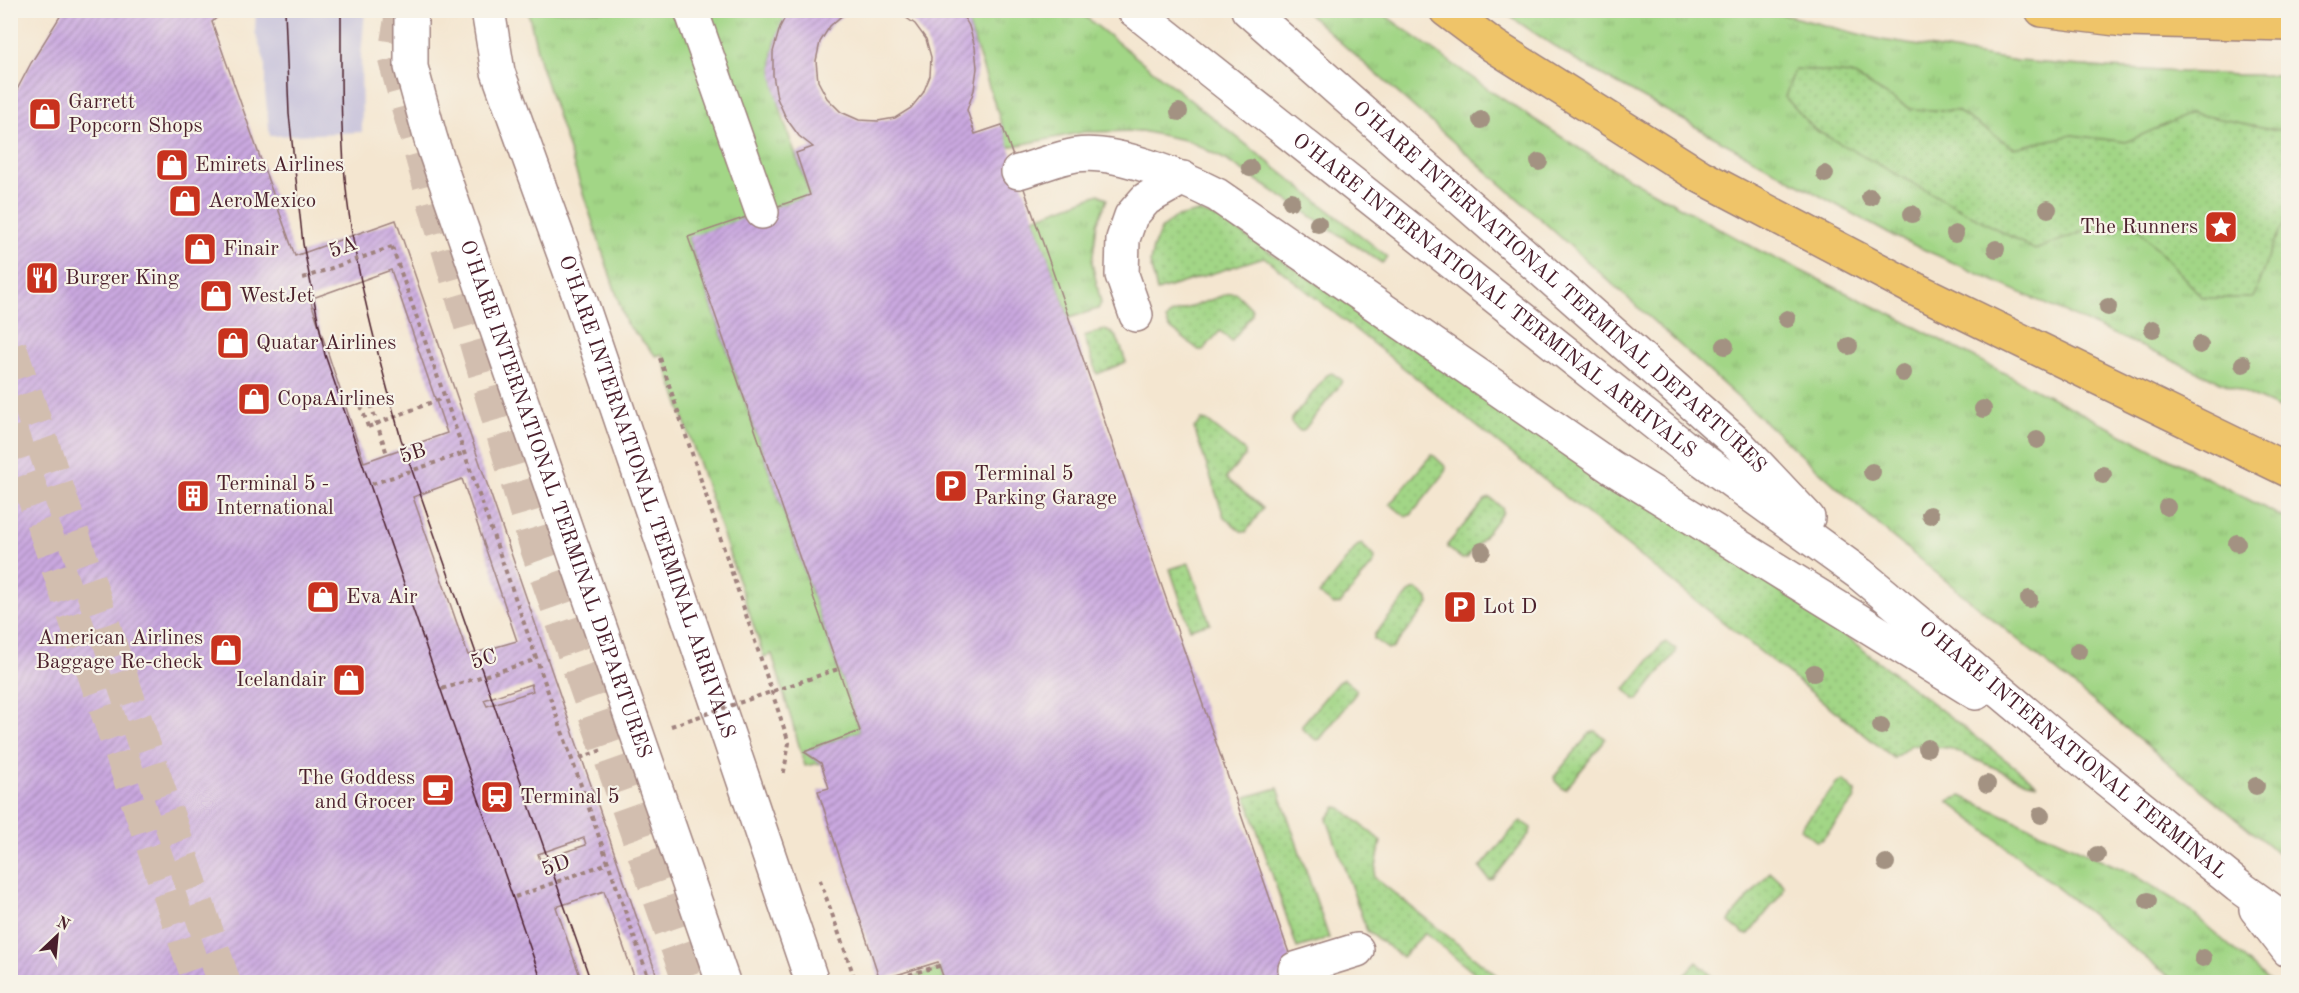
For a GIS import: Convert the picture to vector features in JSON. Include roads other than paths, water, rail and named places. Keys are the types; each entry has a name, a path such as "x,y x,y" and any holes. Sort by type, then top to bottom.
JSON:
{"highway":[{"path":"1446,10 1494,46 1700,176 1915,289 2289,470"},
{"path":"2042,10 2124,20 2289,24"}],"street":[{"name":"O'HARE INTERNATIONAL TERMINAL DEPARTURES","path":"411,10 411,67 431,140 723,982"},
{"name":"O'HARE INTERNATIONAL TERMINAL ARRIVALS","path":"488,10 498,72 583,308 812,982"},
{"path":"692,10 762,212"},
{"name":"O'HARE INTERNATIONAL TERMINAL ARRIVALS","path":"1134,10 1682,445 1860,574"},
{"name":"O'HARE INTERNATIONAL TERMINAL DEPARTURES","path":"1248,10 1739,445 1860,574"},
{"path":"1018,172 1076,155 1110,156 1183,178 1217,195 1611,467 2074,754"},
{"path":"1136,315 1122,275 1123,239 1131,216 1146,199 1183,178"},
{"name":"O'HARE INTERNATIONAL TERMINAL","path":"1860,574 2074,754 2238,886 2289,922"},
{"path":"2238,886 2289,950"},
{"path":"1295,969 1357,950"}],"tunnel":[{"path":"402,10 394,58 434,202 536,547 689,982"},
{"path":"10,347 224,982"},
{"path":"10,428 199,982"}],"tram line":[{"path":"285,10 289,114 303,244 325,355 542,982"},
{"path":"341,10 342,128 347,198 351,229 377,349 401,439 591,982"}],"place":[{"name":"Garrett Popcorn Shops","path":"45,114"},
{"name":"Emirets Airlines","path":"172,165"},
{"name":"AeroMexico","path":"185,201"},
{"name":"The Runners","path":"2221,227"},
{"name":"Finair","path":"200,249"},
{"name":"Burger King","path":"42,278"},
{"name":"WestJet","path":"216,296"},
{"name":"Quatar Airlines","path":"233,343"},
{"name":"CopaAirlines","path":"254,399"},
{"name":"Terminal 5 Parking Garage","path":"951,486"},
{"name":"Terminal 5 - International","path":"193,496"},
{"name":"Eva Air","path":"323,597"},
{"name":"Lot D","path":"1460,607"},
{"name":"American Airlines Baggage Re-check","path":"226,650"},
{"name":"Icelandair","path":"349,680"},
{"name":"The Goddess and Grocer","path":"438,790"},
{"name":"Terminal 5","path":"497,797"}]}
